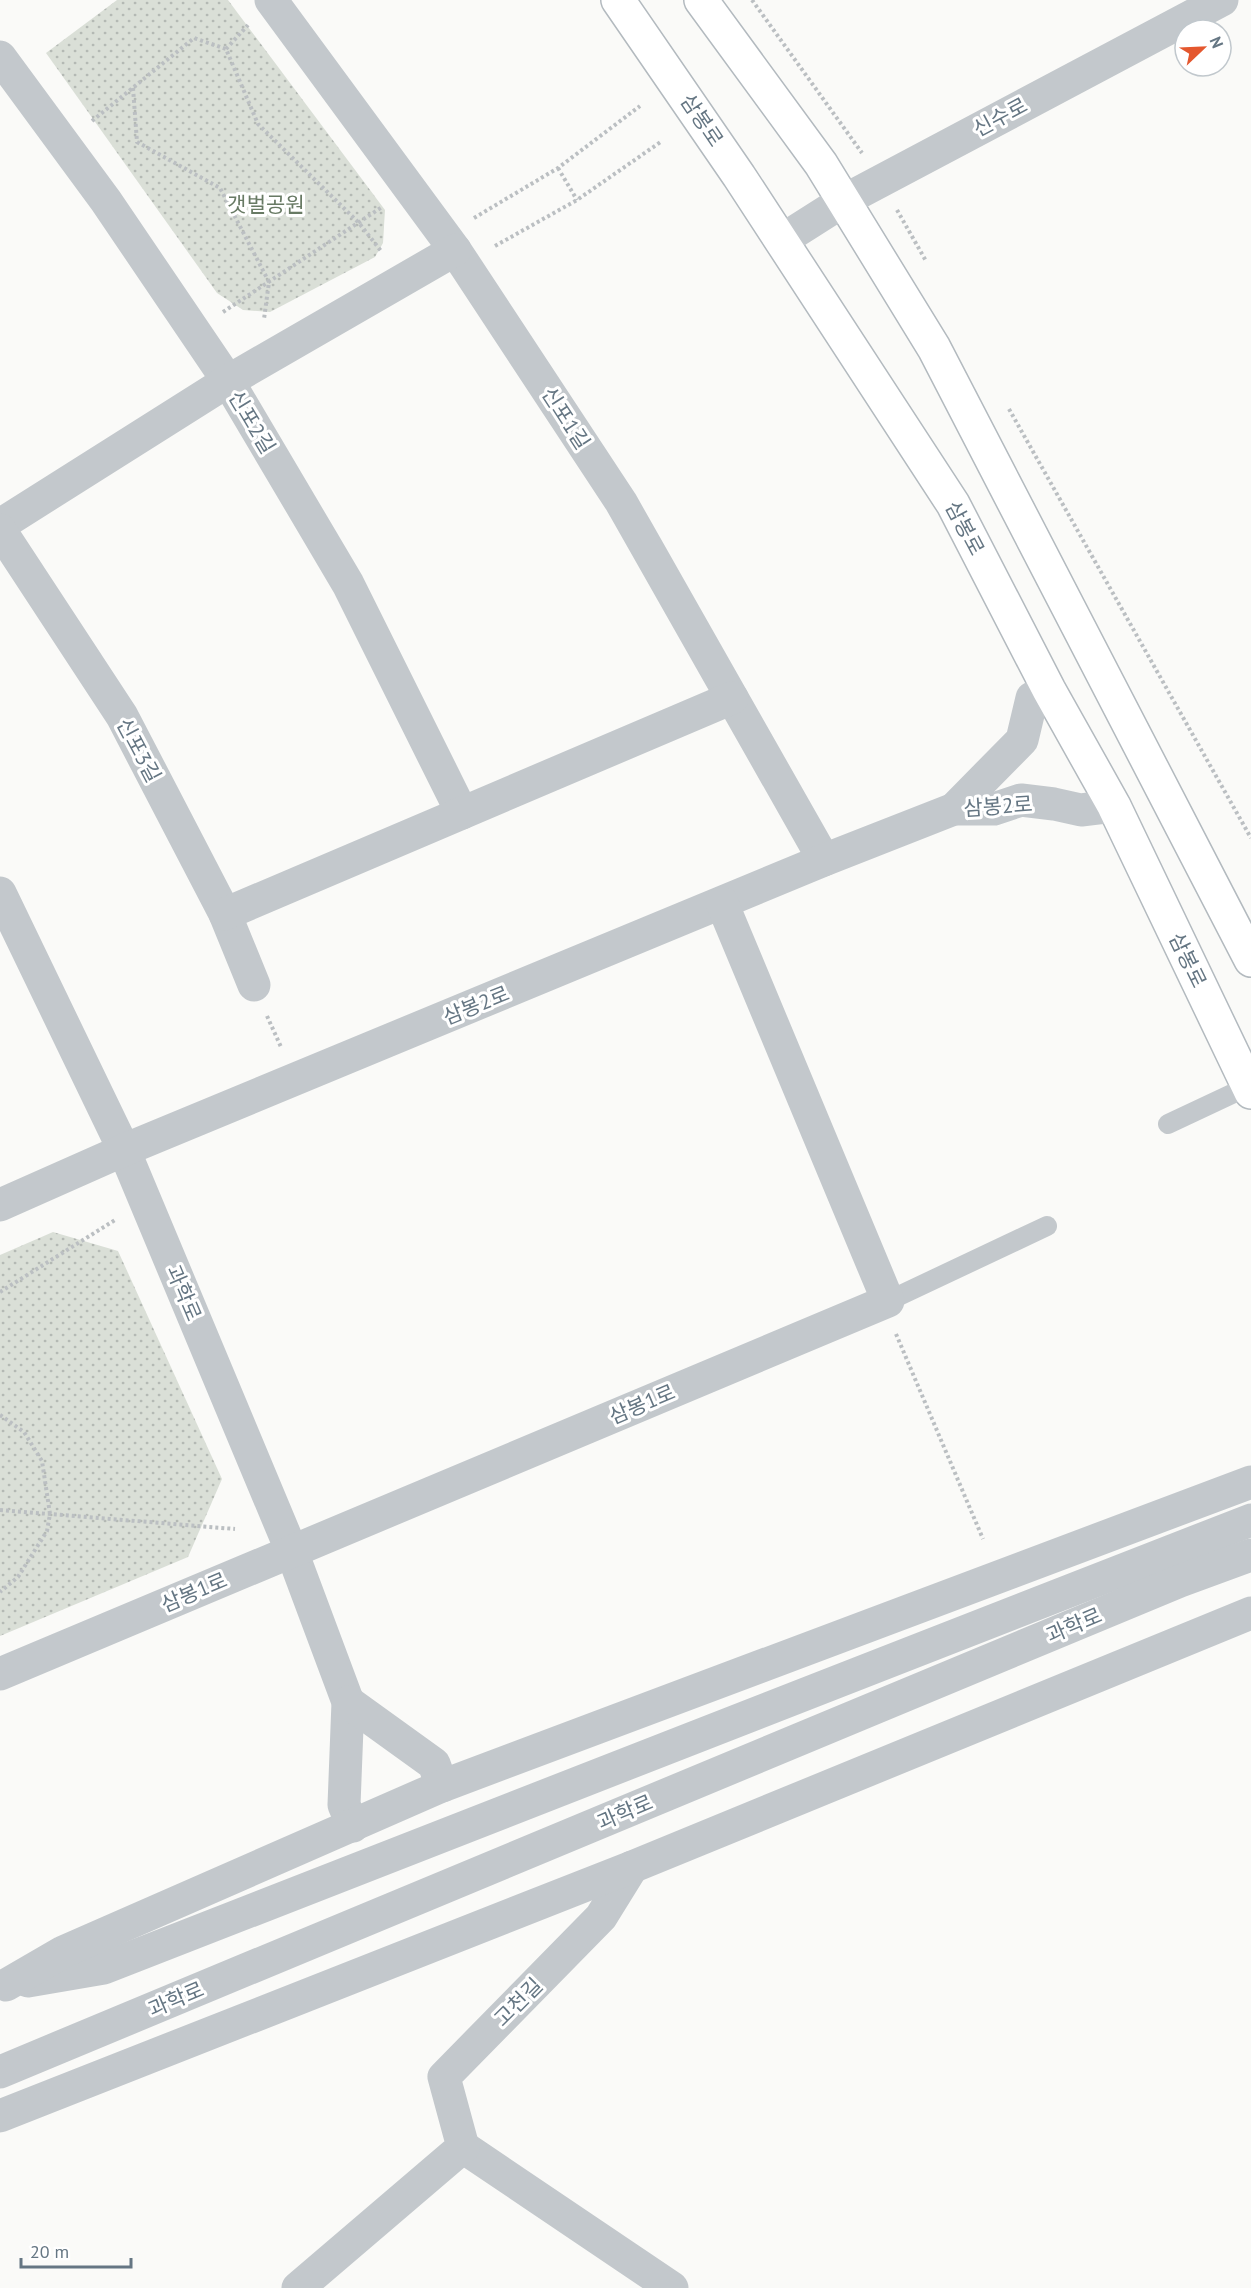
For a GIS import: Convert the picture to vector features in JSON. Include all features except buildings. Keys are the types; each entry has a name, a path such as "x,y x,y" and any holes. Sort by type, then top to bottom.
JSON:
{"main road":[{"name":"삼봉로","path":"618,0 782,240 953,504 1049,690 1114,806 1250,1088"},
{"path":"701,0 801,135 845,200 934,348 1251,960"}],"street":[{"name":"신포1길","path":"271,0 455,250 621,502 824,860"},
{"name":"신수로","path":"782,240 845,200 1222,0"},
{"name":"신포2길","path":"0,57 106,201 228,381 348,584 462,813"},
{"path":"0,525 228,381 455,250"},
{"name":"신포3길","path":"0,530 122,716 225,914 254,985"},
{"name":"삼봉2로","path":"954,809 1022,740 1032,698 1049,690"},
{"path":"225,914 732,698"},
{"name":"삼봉2로","path":"0,1205 124,1150 824,860 954,809 994,809 1021,800 1081,810 1114,806"},
{"name":"과학로","path":"0,893 124,1150 292,1552 348,1702 344,1805 353,1826"},
{"path":"723,903 891,1316"},
{"name":"삼봉1로","path":"0,1674 292,1552 891,1316"},
{"name":"과학로","path":"3,1986 63,1952 442,1786 1251,1482"},
{"name":"과학로","path":"0,2073 1174,1566 1251,1520"},
{"name":"과학로","path":"3,1986 104,1968 1174,1566 1251,1554"},
{"name":"과학로","path":"0,2116 632,1867 1251,1613"},
{"path":"348,1702 434,1764 442,1786"},
{"name":"고천길","path":"463,2147 444,2077 601,1917 632,1867"},
{"path":"298,2288 463,2147 672,2288"}],"lane":[{"path":"1168,1124 1250,1088"},
{"path":"891,1316 1047,1226"}],"path":[{"path":"226,49 248,24"},
{"path":"85,128 194,38 226,49 258,124 359,223 384,255"},
{"path":"133,88 137,142 220,188 269,282 263,326"},
{"path":"471,220 558,168 640,106"},
{"path":"491,248 577,200 662,141"},
{"path":"558,168 577,200"},
{"path":"216,317 388,204"},
{"path":"0,1292 115,1220"},
{"path":"891,1316 983,1539"},
{"path":"0,1415 24,1432 42,1461 50,1514 47,1531 18,1577 0,1592"},
{"path":"0,1510 235,1529"}],"green space":[{"name":"갯벌공원","path":"117,0 228,0 385,210 383,243 375,257 270,312 243,310 217,293 46,53"},
{"path":"53,1232 118,1251 222,1479 188,1557 0,1636 0,1255"}]}
